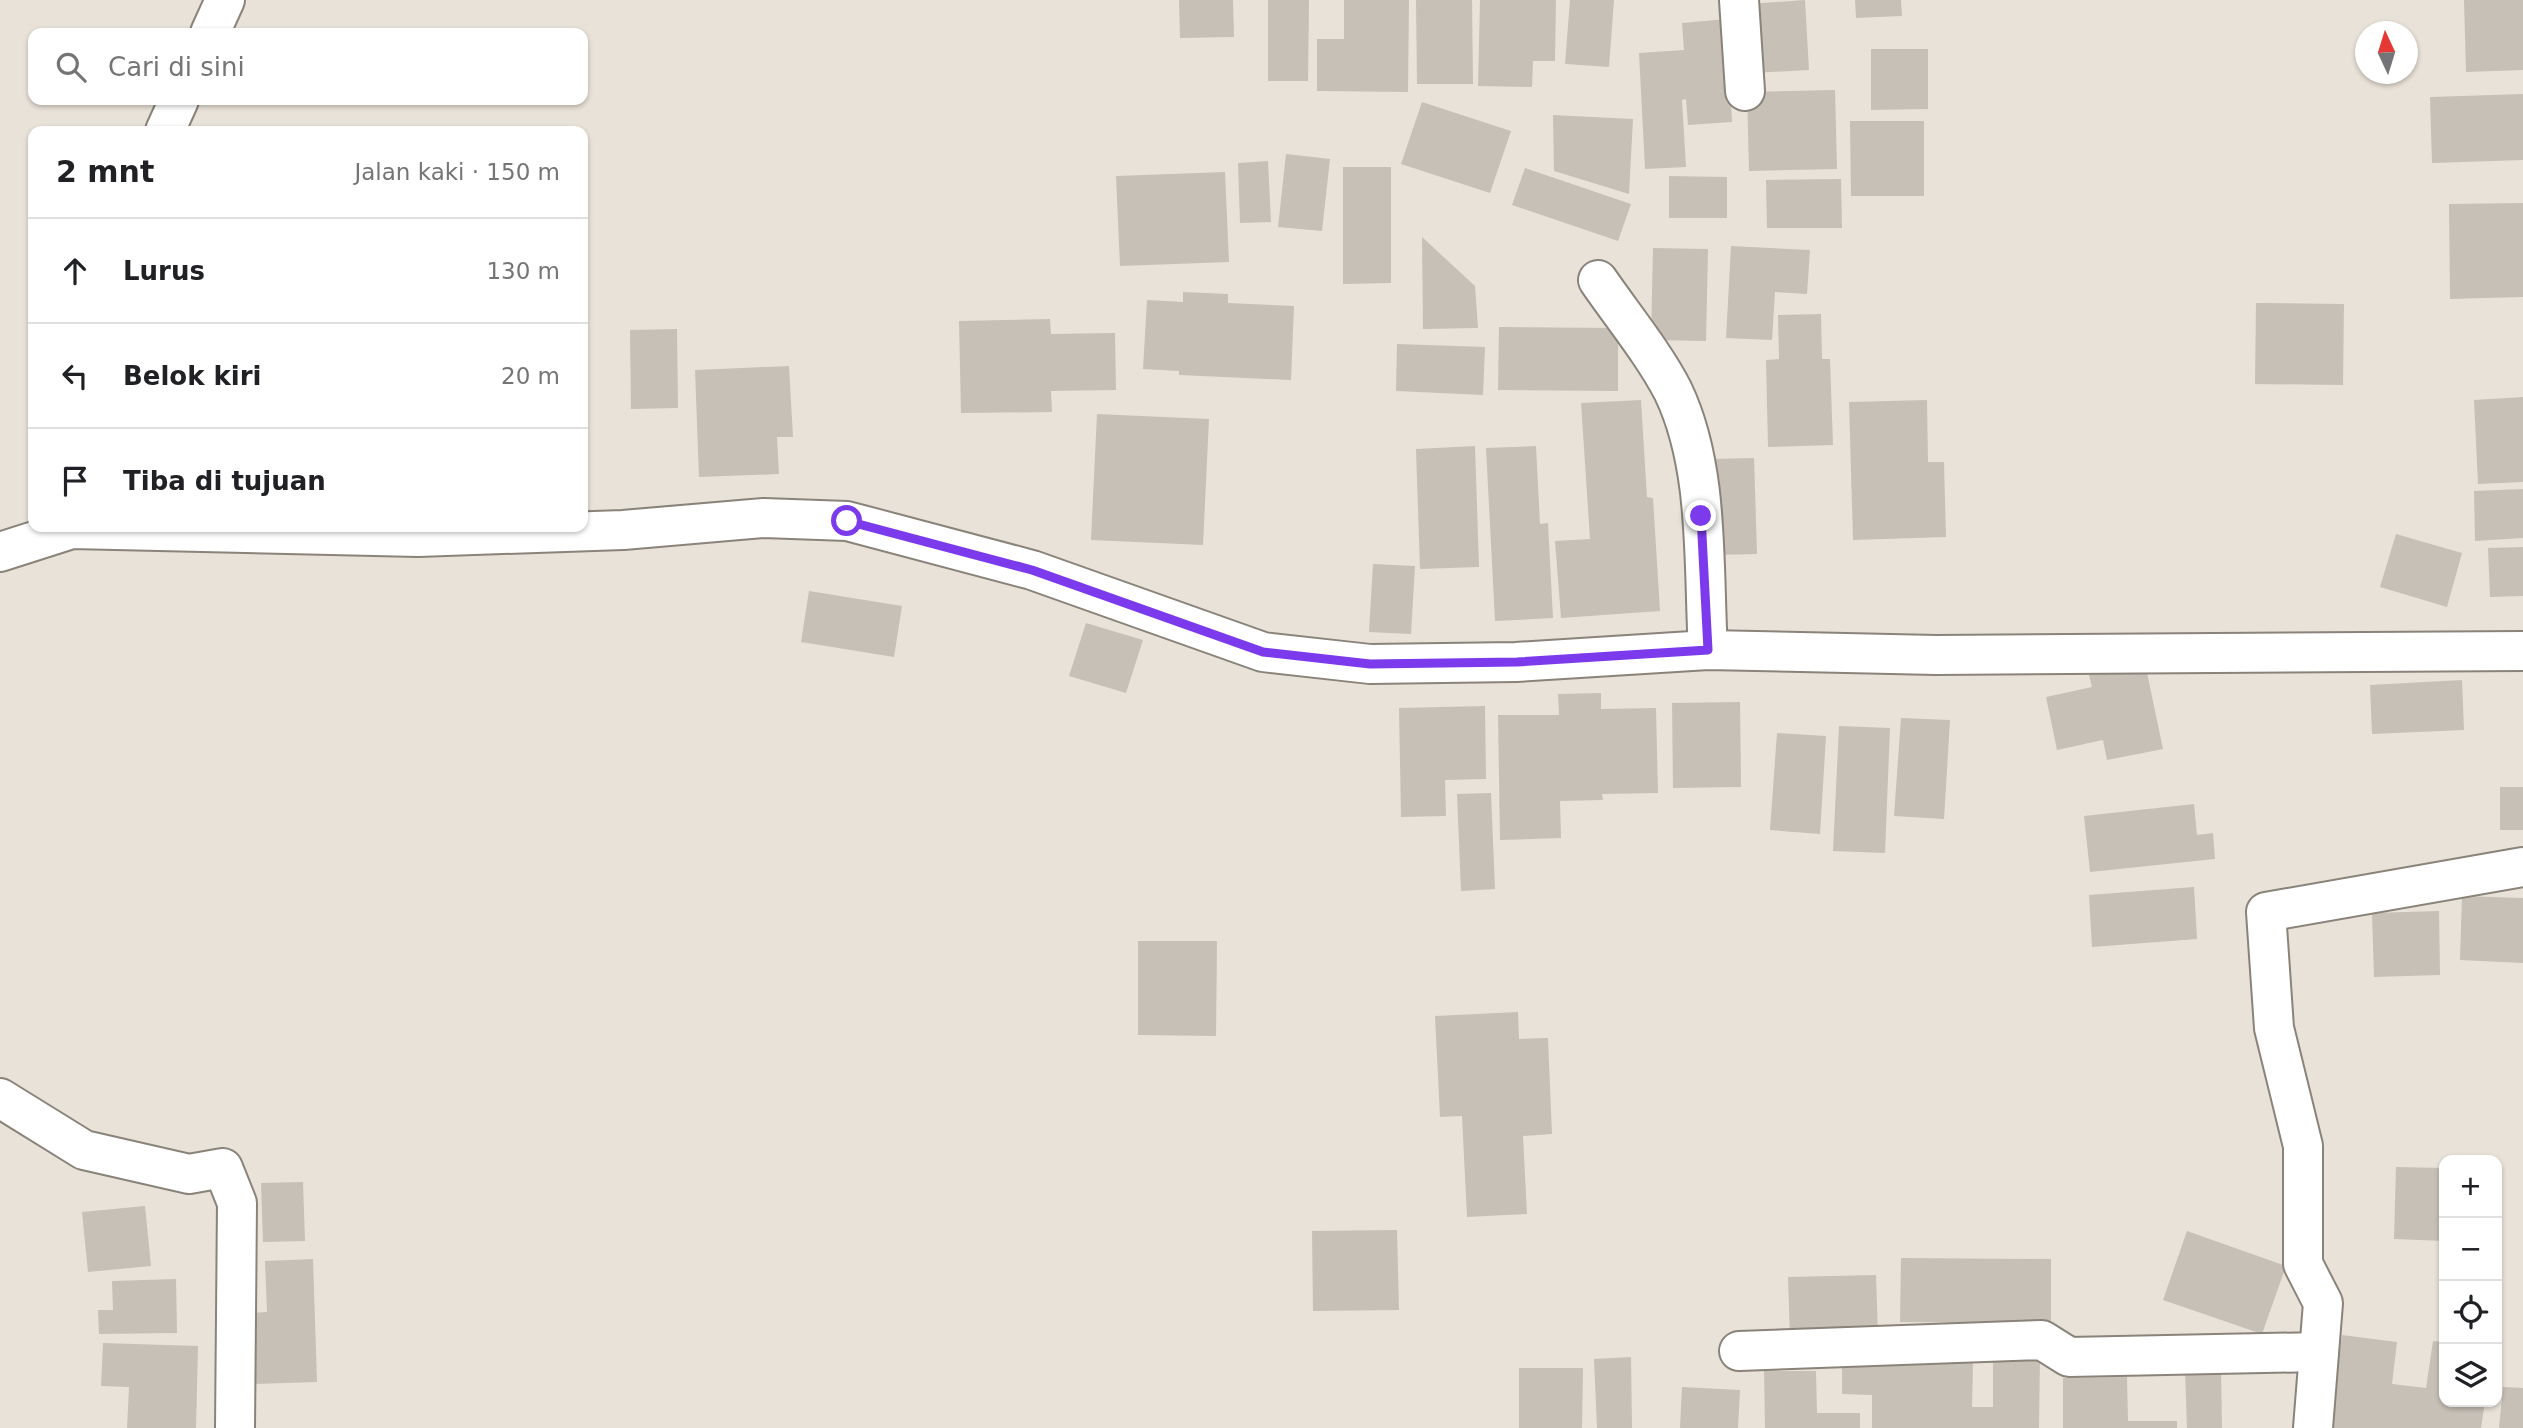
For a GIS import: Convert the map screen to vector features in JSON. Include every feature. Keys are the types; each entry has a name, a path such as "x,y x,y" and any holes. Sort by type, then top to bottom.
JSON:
{"street":[{"path":"212,28 225,0"},
{"path":"1739,0 1745,91"},
{"path":"167,126 177,105"},
{"path":"1598,279 1672,390 1693,444 1701,516 1708,650"},
{"path":"588,531 764,518 847,521 1032,570 1263,652 1370,664 1517,662 1708,650 2523,661"},
{"path":"0,552 60,532"},
{"path":"226,532 418,537 564,532"},
{"path":"2313,1428 2323,1303 2303,1264 2303,1146 2274,1028 2266,912 2523,867"},
{"path":"0,1098 84,1150 189,1174 223,1168 237,1203 235,1428"},
{"path":"1739,1351 2042,1340 2068,1357 2319,1352"}],"building":[{"path":"1179,0 1233,0 1234,37 1180,38"},
{"path":"1268,0 1309,0 1308,81 1268,81"},
{"path":"1344,0 1409,0 1408,92 1317,91 1317,39 1344,39"},
{"path":"1416,0 1472,0 1473,84 1417,84"},
{"path":"1480,0 1556,0 1555,61 1533,61 1532,87 1478,86"},
{"path":"1570,0 1614,0 1609,67 1565,64"},
{"path":"1805,0 1809,70 1752,73 1748,4"},
{"path":"1855,0 1901,0 1902,16 1856,18"},
{"path":"2464,0 2523,0 2523,70 2466,72"},
{"path":"1727,19 1732,122 1688,125 1686,99 1682,100 1686,167 1645,169 1639,53 1684,50 1682,23"},
{"path":"1871,49 1928,49 1928,109 1871,110"},
{"path":"1835,90 1837,169 1749,171 1747,92"},
{"path":"2523,94 2523,160 2432,163 2430,97"},
{"path":"1422,102 1511,131 1490,193 1401,164"},
{"path":"1553,115 1633,119 1629,194 1554,171"},
{"path":"1850,121 1924,121 1924,196 1851,196"},
{"path":"1286,154 1330,159 1322,231 1278,227"},
{"path":"1268,161 1271,222 1240,223 1238,163"},
{"path":"1343,167 1391,167 1391,283 1343,284"},
{"path":"1525,168 1631,204 1618,241 1512,205"},
{"path":"1225,172 1229,262 1120,266 1116,176"},
{"path":"1669,176 1727,177 1727,218 1669,218"},
{"path":"1841,179 1842,228 1767,228 1766,180"},
{"path":"2523,203 2523,297 2450,299 2449,204"},
{"path":"1422,237 1475,286 1478,328 1423,329"},
{"path":"1731,246 1810,250 1807,294 1775,292 1772,340 1726,338"},
{"path":"1653,248 1708,249 1706,341 1651,340"},
{"path":"1183,292 1228,294 1228,303 1294,306 1291,380 1179,375 1179,371 1143,369 1147,300 1183,302"},
{"path":"2256,303 2344,304 2343,385 2255,384"},
{"path":"1821,314 1822,359 1830,359 1833,445 1768,447 1766,360 1779,359 1778,315"},
{"path":"1050,319 1051,334 1115,333 1116,390 1051,391 1052,412 961,413 959,321"},
{"path":"1499,327 1618,328 1618,391 1498,390"},
{"path":"677,329 678,408 631,409 630,330"},
{"path":"1397,344 1485,347 1483,395 1396,391"},
{"path":"789,366 793,437 777,437 779,474 699,477 695,370"},
{"path":"2523,397 2523,482 2478,484 2474,400"},
{"path":"1641,400 1647,497 1653,498 1660,611 1561,618 1555,541 1590,539 1581,403"},
{"path":"1927,400 1928,462 1944,462 1946,537 1853,540 1849,402"},
{"path":"1097,414 1209,419 1203,545 1091,540"},
{"path":"1475,446 1479,567 1420,569 1416,449"},
{"path":"1536,446 1540,524 1548,523 1553,618 1495,621 1486,448"},
{"path":"1754,458 1757,554 1714,555 1711,459"},
{"path":"2523,489 2523,538 2475,541 2474,491"},
{"path":"2396,534 2462,553 2447,607 2380,587"},
{"path":"2523,547 2523,596 2490,597 2488,548"},
{"path":"1373,564 1415,566 1411,634 1369,632"},
{"path":"809,591 902,606 894,657 801,642"},
{"path":"1086,623 1143,640 1126,693 1069,676"},
{"path":"2145,663 2163,749 2107,760 2103,740 2057,750 2046,697 2092,687 2089,675"},
{"path":"2462,680 2464,730 2372,734 2370,685"},
{"path":"1601,693 1601,709 1656,708 1658,793 1602,794 1603,800 1560,801 1561,838 1500,840 1498,715 1559,715 1558,694"},
{"path":"1740,702 1741,787 1673,788 1672,703"},
{"path":"1485,706 1486,779 1445,780 1446,816 1401,817 1399,708"},
{"path":"1901,718 1950,720 1944,819 1894,816"},
{"path":"1839,726 1890,728 1885,853 1833,851"},
{"path":"1777,733 1826,736 1820,834 1770,830"},
{"path":"2500,787 2523,787 2523,830 2500,830"},
{"path":"1491,793 1495,889 1461,891 1457,794"},
{"path":"2194,804 2197,835 2213,833 2215,859 2090,872 2084,816"},
{"path":"2194,887 2197,939 2092,947 2089,895"},
{"path":"2462,896 2523,898 2523,963 2460,960"},
{"path":"2439,911 2440,975 2374,977 2372,913"},
{"path":"1138,941 1217,941 1216,1036 1138,1035"},
{"path":"1518,1012 1519,1039 1548,1038 1552,1134 1523,1136 1527,1214 1467,1217 1462,1116 1440,1117 1435,1016"},
{"path":"2396,1167 2439,1168 2439,1241 2394,1239"},
{"path":"303,1182 305,1241 263,1242 261,1183"},
{"path":"145,1206 151,1266 88,1272 82,1212"},
{"path":"1397,1230 1399,1310 1313,1311 1312,1231"},
{"path":"2187,1231 2286,1266 2262,1334 2163,1300"},
{"path":"1901,1258 2051,1259 2051,1323 1900,1322"},
{"path":"313,1259 317,1382 253,1384 250,1313 267,1312 265,1261"},
{"path":"1876,1275 1878,1335 1790,1338 1788,1277"},
{"path":"176,1279 177,1333 99,1334 98,1310 113,1310 112,1281"},
{"path":"2342,1335 2397,1342 2392,1384 2426,1388 2433,1341 2439,1342 2439,1407 2484,1407 2481,1428 2329,1428"},
{"path":"103,1343 198,1346 196,1428 127,1428 129,1387 101,1386"},
{"path":"1993,1356 2040,1357 2039,1428 1872,1428 1872,1395 1842,1394 1842,1358 1973,1362 1972,1407 1993,1407"},
{"path":"1631,1357 1632,1428 1597,1428 1594,1359"},
{"path":"1519,1368 1583,1368 1582,1428 1519,1428"},
{"path":"2221,1369 2222,1428 2187,1428 2185,1370"},
{"path":"1764,1371 1816,1371 1817,1413 1860,1413 1860,1428 1765,1428"},
{"path":"2127,1377 2128,1421 2177,1421 2177,1428 2063,1428 2063,1378"},
{"path":"1682,1387 1740,1390 1738,1428 1680,1428"},
{"path":"2503,1387 2523,1388 2523,1428 2499,1428"}],"route":[{"path":"847,521 1032,570 1263,652 1370,664 1517,662 1708,650 1701,516"}]}
